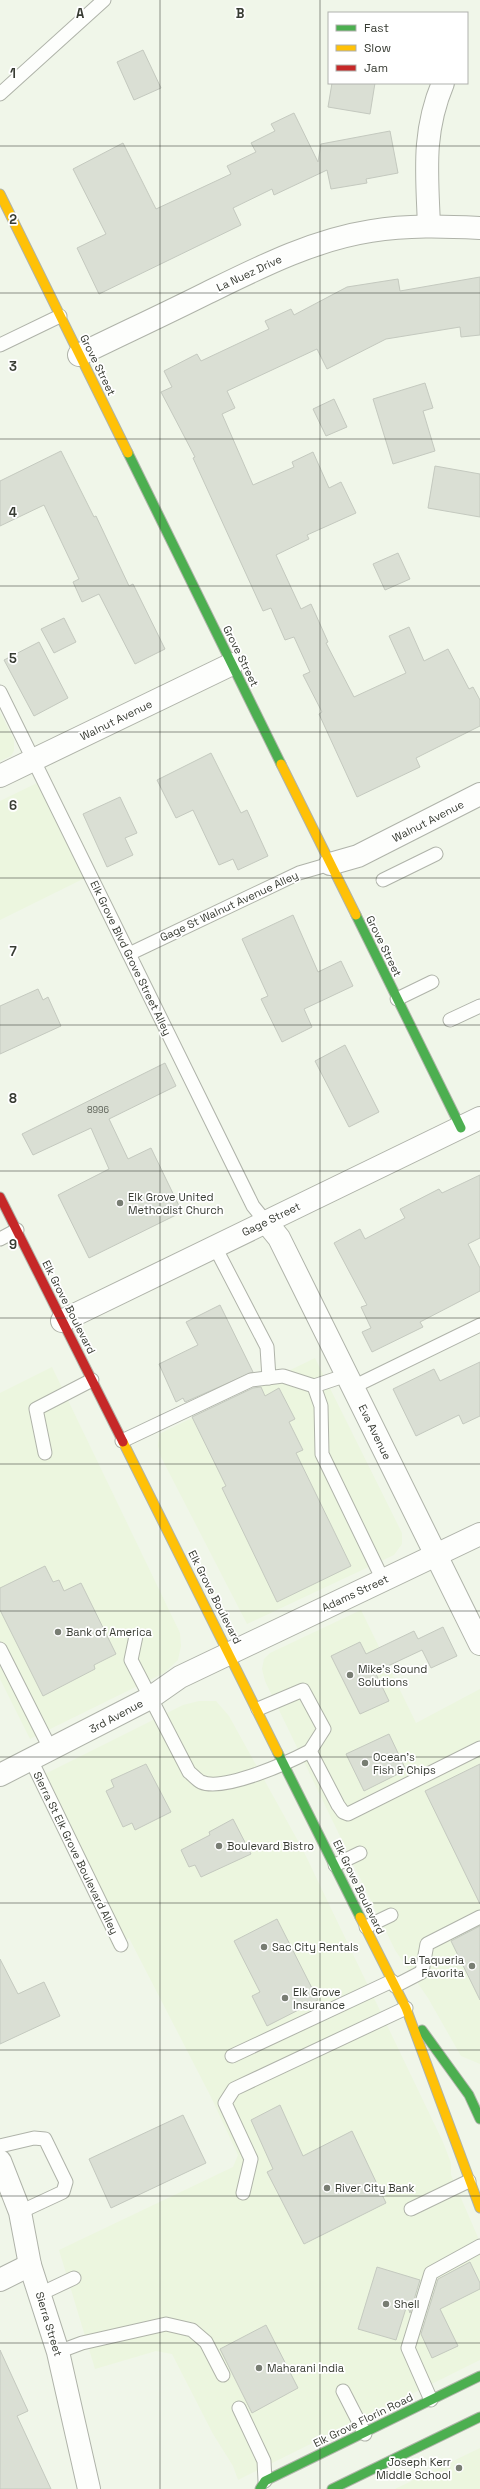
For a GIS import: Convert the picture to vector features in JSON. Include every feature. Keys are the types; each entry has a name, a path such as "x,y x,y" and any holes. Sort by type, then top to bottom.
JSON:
{"main road":[{"name":"Grove Street","path":"0,194 460,1128"},
{"name":"Elk Grove Boulevard","path":"0,1197 230,1653 406,2008 480,2208"},
{"name":"Elk Grove Boulevard","path":"406,2008 474,2092 480,2119"},
{"name":"Elk Grove Florin Road","path":"263,2485 480,2376"},
{"path":"332,2489 480,2417"}],"street":[{"path":"429,226 428,132 433,108 443,84"},
{"name":"La Nuez Drive","path":"79,355 261,266 316,244 370,231 429,226 480,228"},
{"name":"Walnut Avenue","path":"0,776 232,664"},
{"name":"Walnut Avenue","path":"330,864 358,856 480,794"},
{"name":"Gage Street","path":"62,1321 480,1118"},
{"name":"Eva Avenue","path":"266,1222 279,1238 480,1644"},
{"name":"Adams Street","path":"230,1653 480,1534"},
{"name":"3rd Avenue","path":"0,1775 150,1698 180,1677 230,1653"},
{"name":"Sierra Street","path":"0,2161 20,2212 30,2265 58,2352 90,2489"},
{"path":"0,2280 30,2265"}],"lane":[{"path":"0,94 104,0"},
{"path":"0,345 60,316"},
{"name":"Elk Grove Blvd Grove Street Alley","path":"0,692 253,1206 266,1222"},
{"path":"383,880 436,854"},
{"name":"Gage St Walnut Avenue Alley","path":"129,954 299,873 330,864"},
{"path":"397,999 432,982"},
{"path":"450,1020 480,1006"},
{"path":"0,1239 17,1230"},
{"path":"215,1247 267,1347 269,1378"},
{"path":"122,1441 251,1380 283,1376 314,1386 350,1381 480,1325"},
{"path":"44,1453 36,1409 92,1380"},
{"path":"314,1386 321,1406 322,1454 383,1580"},
{"path":"136,1636 130,1660 189,1772 202,1782 228,1783 285,1764 310,1751 324,1729 303,1690 258,1709"},
{"path":"0,1649 50,1750"},
{"path":"310,1751 338,1805 343,1812 348,1814 480,1748"},
{"name":"Sierra St Elk Grove Boulevard Alley","path":"31,1760 121,1945"},
{"path":"335,1864 360,1853"},
{"path":"366,1927 391,1915"},
{"path":"232,2056 394,1983 422,1972 427,1944 480,1917"},
{"path":"243,2193 251,2159 225,2102 234,2089 406,2008"},
{"path":"0,2146 34,2138 45,2139 66,2182 63,2192 20,2212"},
{"path":"411,2209 469,2181"},
{"path":"431,2400 408,2348 431,2273 480,2246"},
{"path":"40,2294 74,2278"},
{"path":"58,2352 82,2343 166,2324 192,2330 206,2342 223,2375"},
{"path":"343,2391 364,2434"},
{"path":"239,2408 264,2461 263,2485"}],"shaded area":[{"path":"0,712 14,740 14,751 11,756 0,761"},
{"path":"39,782 85,878 0,920 0,801"},
{"path":"315,1358 402,1533 402,1544 394,1555 247,1624 161,1457 158,1446 159,1434"},
{"path":"52,1367 180,1633 181,1646 178,1660 164,1673 30,1739 0,1679 0,1393"},
{"path":"361,1610 416,1723 480,1689 480,2064 461,2056 428,1998 395,1950 265,1681 262,1669 264,1659 270,1653"},
{"path":"199,1701 216,1701 229,1716 303,1850 443,2142 451,2163 451,2175 480,2242 480,2360 238,2480 233,2466 213,2434 172,2354 156,2351 95,2369 59,2250 233,2167 238,2155 211,2097 129,1938 114,1949 35,1779 183,1705"},
{"name":"Joseph Kerr Middle School","path":"480,2448 480,2489 395,2489"}],"building":[{"path":"143,50 161,88 134,100 117,62"},
{"path":"332,84 375,84 370,114 328,107"},
{"path":"294,113 318,162 321,144 390,131 398,173 366,179 367,183 331,189 327,170 274,195 272,189 233,208 241,225 99,294 77,248 106,234 73,169 123,143 156,209 231,174 227,166 256,152 251,143 275,131 271,124"},
{"path":"480,277 480,335 461,337 460,327 386,339 327,369 317,349 227,391 235,408 222,414 253,485 294,467 292,462 313,452 329,488 341,482 356,513 307,535 309,539 276,555 301,609 311,604 328,642 326,643 354,697 406,673 389,636 409,627 424,661 448,649 469,689 473,687 480,700 480,726 416,758 420,767 357,797 319,714 322,712 303,675 310,672 294,637 285,640 271,608 263,611 193,458 195,457 161,392 172,387 164,371 197,354 201,361 269,329 265,321 291,309 294,315 347,287 398,279 400,291"},
{"path":"425,383 433,408 423,411 435,451 393,464 373,399"},
{"path":"334,399 347,427 326,436 313,409"},
{"path":"61,451 94,517 96,516 129,586 133,584 165,649 135,664 99,594 82,602 73,582 79,579 44,505 0,526 0,481"},
{"path":"435,466 480,474 480,517 428,508"},
{"path":"398,553 410,579 385,590 373,564"},
{"path":"64,618 76,642 54,653 41,629"},
{"path":"39,642 68,698 34,716 4,660"},
{"path":"211,753 241,813 247,810 268,856 238,870 233,859 219,865 193,810 176,818 157,780"},
{"path":"120,797 137,833 125,838 133,855 107,867 83,814"},
{"path":"293,915 318,972 341,961 353,986 304,1009 312,1027 282,1042 261,999 268,996 242,939"},
{"path":"38,989 43,1000 48,997 61,1026 0,1054 0,1006"},
{"path":"345,1045 379,1112 349,1127 315,1061"},
{"name":"Elk Grove United Methodist Church","path":"165,1063 176,1086 109,1119 128,1159 151,1148 182,1212 89,1258 58,1195 109,1169 91,1128 33,1155 22,1134"},
{"path":"480,1175 480,1238 468,1244 480,1268 480,1291 420,1322 423,1327 372,1352 362,1332 371,1328 361,1307 367,1305 334,1243 360,1229 365,1239 405,1218 400,1209 439,1189 442,1193"},
{"path":"220,1305 253,1372 185,1402 183,1398 176,1402 159,1364 198,1345 186,1322"},
{"path":"480,1362 480,1416 463,1424 459,1415 416,1436 393,1389 434,1369 440,1381"},
{"path":"261,1387 265,1396 279,1388 295,1419 289,1422 303,1450 296,1453 351,1566 277,1602 222,1488 226,1486 192,1417 253,1388"},
{"name":"Bank of America","path":"45,1566 53,1582 59,1580 64,1591 81,1583 116,1654 94,1665 95,1669 43,1696 0,1610 0,1588"},
{"path":"443,1627 457,1656 431,1668 422,1650 375,1672 389,1701 360,1714 331,1656 360,1642 366,1654 414,1631 418,1639"},
{"path":"389,1734 406,1770 364,1791 346,1754"},
{"path":"146,1764 171,1812 135,1830 132,1823 123,1827 106,1791 114,1787 111,1780"},
{"path":"480,1764 480,1904 425,1791"},
{"name":"Boulevard Bistro","path":"233,1819 251,1854 201,1877 195,1865 189,1867 181,1850 210,1835 209,1832"},
{"path":"277,1919 318,2000 267,2026 252,1996 260,1992 234,1941"},
{"name":"La Taqueria Favorita","path":"480,1926 480,2000 451,1941"},
{"path":"0,1959 18,1994 44,1982 60,2016 0,2044"},
{"name":"River City Bank","path":"280,2105 303,2156 352,2131 386,2203 304,2244 267,2172 273,2169 251,2120"},
{"path":"183,2115 206,2163 111,2208 89,2159"},
{"path":"470,2262 480,2283 480,2289 440,2309 458,2346 432,2358 421,2334 438,2279"},
{"path":"377,2267 420,2280 410,2313 407,2305 396,2340 358,2329"},
{"name":"Maharani India","path":"266,2325 298,2388 252,2413 220,2349"},
{"path":"0,2350 28,2411 17,2416 51,2489 0,2489"}],"traffic: fast":[{"path":"128,453 281,764"},
{"path":"356,915 461,1128"},
{"path":"278,1753 360,1917"},
{"path":"422,2030 469,2095 480,2119"},
{"path":"260,2489 265,2481 480,2376"},
{"path":"332,2489 480,2417"}],"traffic: slow":[{"path":"0,194 128,453"},
{"path":"281,764 356,915"},
{"path":"123,1442 278,1753"},
{"path":"360,1917 406,2008 480,2208"}],"traffic: jam":[{"path":"0,1197 123,1442"}],"place":[{"name":"Elk Grove United Methodist Church","path":"120,1203"},
{"name":"Bank of America","path":"58,1632"},
{"name":"Mike's Sound Solutions","path":"350,1675"},
{"name":"Ocean's Fish & Chips","path":"365,1763"},
{"name":"Boulevard Bistro","path":"219,1846"},
{"name":"Sac City Rentals","path":"264,1947"},
{"name":"La Taqueria Favorita","path":"472,1966"},
{"name":"Elk Grove Insurance","path":"285,1998"},
{"name":"River City Bank","path":"327,2188"},
{"name":"Shell","path":"386,2304"},
{"name":"Maharani India","path":"259,2368"},
{"name":"Joseph Kerr Middle School","path":"459,2468"}]}
